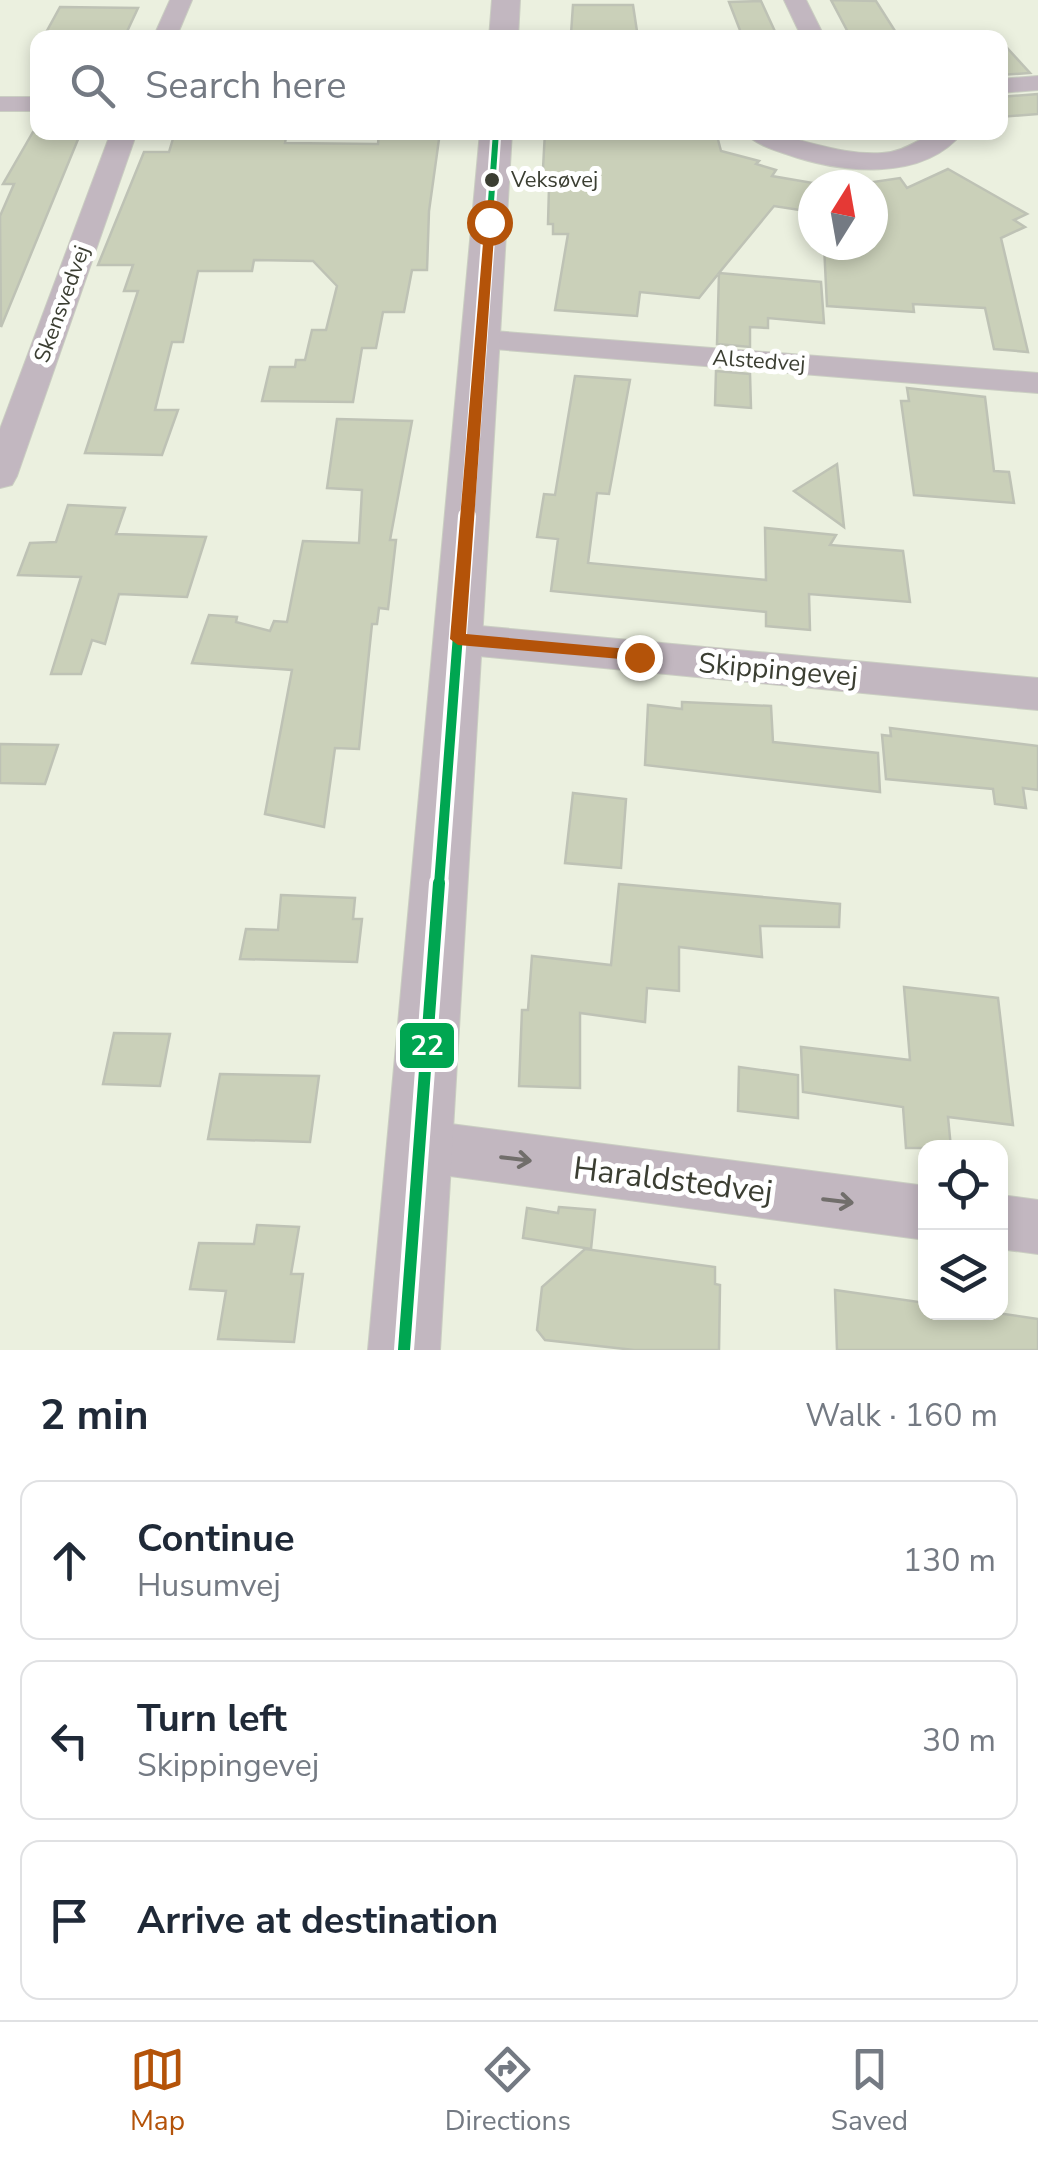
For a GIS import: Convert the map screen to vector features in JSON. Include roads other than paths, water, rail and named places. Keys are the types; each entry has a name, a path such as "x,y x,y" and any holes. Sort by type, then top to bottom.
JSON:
{"street":[{"path":"168,30 182,0"},
{"path":"504,30 506,0"},
{"path":"795,0 810,30"},
{"path":"1008,85 1038,83"},
{"path":"0,104 30,104"},
{"name":"Skensvedvej","path":"0,476 121,140"},
{"path":"404,1350 495,140"},
{"path":"774,140 805,154 844,160 882,160 916,154 944,140"},
{"name":"Alstedvej","path":"480,340 1038,382"},
{"name":"Skippingevej","path":"458,639 1038,694"},
{"name":"Haraldstedvej","path":"420,1146 918,1211"},
{"path":"1008,1223 1038,1227"}],"place":[{"name":"Veksøvej","path":"492,180"}]}
